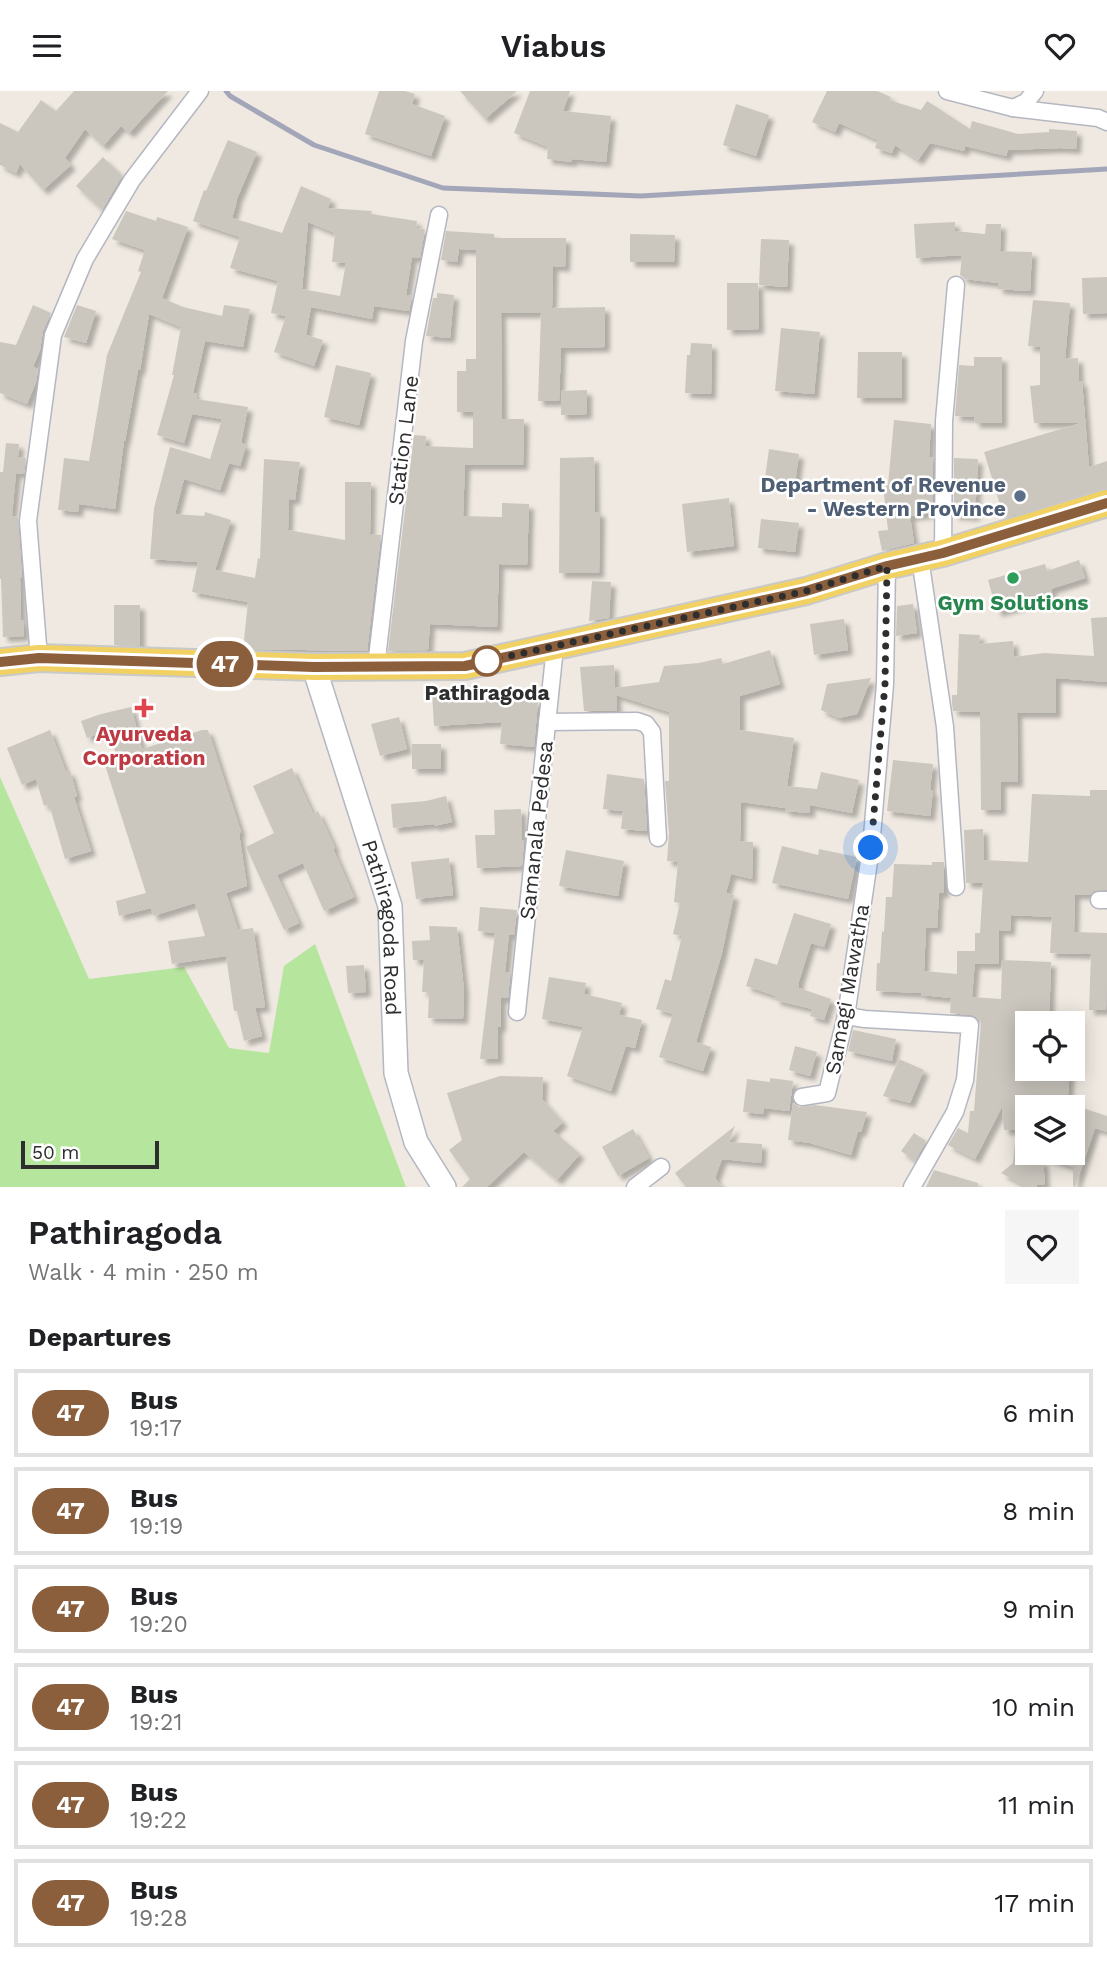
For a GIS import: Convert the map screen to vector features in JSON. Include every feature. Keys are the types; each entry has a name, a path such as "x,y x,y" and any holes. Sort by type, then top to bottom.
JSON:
{"main road":[{"path":"0,662 39,658 314,667 465,666 806,591 1107,503"}],"street":[{"path":"39,658 27,521 53,335 85,259 132,180 200,91"},
{"path":"947,91 1013,108 1098,118 1107,122"},
{"path":"1013,108 1026,102 1035,91"},
{"name":"Station Lane","path":"376,667 414,341 439,215"},
{"path":"956,285 932,556 956,887"},
{"name":"Samagi Mawatha","path":"802,1097 827,1093 846,1016 871,848 885,684 887,566"},
{"name":"Samanala Pedesa","path":"517,1012 555,647"},
{"name":"Pathiragoda Road","path":"314,667 390,906 396,1073 416,1142 444,1187"},
{"path":"547,722 646,724 652,732 658,838"},
{"path":"846,1016 970,1025 965,1080 955,1112 912,1187"},
{"path":"635,1187 661,1167"}],"green space":[{"path":"0,777 89,979 184,967 229,1048 269,1053 284,966 315,944 406,1187 0,1187"}],"building":[{"path":"74,91 168,91 129,133 121,126 103,146 85,129 65,158 71,165 43,190 20,164 16,173 0,165 0,123 18,132 41,100 56,111"},
{"path":"379,91 405,91 415,94 412,104 445,116 431,156 365,134"},
{"path":"460,91 517,91 485,119"},
{"path":"530,91 570,91 563,111 611,116 606,162 547,159 548,147 514,133"},
{"path":"827,91 877,91 891,97 889,100 921,110 927,101 970,129 972,121 1018,134 1049,132 1049,129 1077,131 1076,149 1008,150 1006,156 965,146 964,151 930,143 918,160 895,145 892,153 875,148 878,140 839,123 835,132 812,122"},
{"path":"736,104 769,115 756,156 723,145"},
{"path":"228,140 257,152 236,201 232,218 282,233 301,186 331,199 328,208 372,211 371,214 417,221 416,228 425,229 420,258 412,257 406,295 412,295 409,311 374,306 372,319 311,307 306,335 323,340 314,366 274,352 286,316 271,313 278,281 230,268 240,237 193,221 204,190 206,191","holes":["308,222 335,233 332,262 346,263 340,296 302,289"]},
{"path":"103,157 122,176 102,210 76,186"},
{"path":"126,211 156,221 157,217 188,227 162,298 183,307 222,316 224,305 250,309 243,347 205,341 193,393 197,394 196,399 248,407 241,443 246,445 240,466 229,463 220,490 184,479 175,514 204,516 205,512 231,520 215,570 255,578 258,558 260,559 264,459 300,462 295,500 289,499 288,530 345,540 345,482 371,482 370,534 381,535 367,651 243,649 248,602 192,592 198,562 150,559 154,508 170,447 210,459 222,419 192,414 184,443 157,435 174,375 181,327 149,314 124,441 115,509 79,504 78,512 58,510 64,458 89,461 107,355 141,272 138,271 145,250 112,239"},
{"path":"955,222 955,231 985,234 986,224 1001,224 1000,251 1032,252 1030,291 998,289 998,283 965,279 960,275 962,255 916,258 914,224"},
{"path":"446,231 494,234 494,238 566,238 565,267 553,266 552,308 605,307 605,347 561,348 559,401 538,401 541,313 501,313 502,419 524,419 523,465 465,465 463,516 502,517 502,503 529,504 527,565 499,564 497,627 430,624 428,650 388,651 414,435 426,436 425,446 473,448 473,412 457,412 457,371 466,371 466,359 476,359 476,250 459,249 457,262 441,260"},
{"path":"630,234 675,235 674,262 630,262"},
{"path":"761,239 789,240 787,287 759,285"},
{"path":"1107,277 1107,313 1083,314 1082,278"},
{"path":"727,283 758,283 759,329 727,330"},
{"path":"437,293 454,295 450,338 426,336 433,298 437,298"},
{"path":"1033,300 1070,303 1065,359 1078,358 1089,467 1107,461 1107,488 1004,518 984,452 1081,423 1034,423 1030,386 1040,385 1040,347 1028,346"},
{"path":"33,305 51,313 33,367 38,369 36,382 27,404 0,393 0,342 16,345"},
{"path":"77,305 96,311 86,343 64,337"},
{"path":"781,328 820,332 814,394 775,391"},
{"path":"691,343 712,344 711,394 685,393 687,355 690,355"},
{"path":"858,352 902,352 902,398 857,398"},
{"path":"974,357 1002,357 1002,423 975,423 974,417 955,416 959,365 974,366"},
{"path":"336,365 371,373 359,425 324,417"},
{"path":"587,390 587,414 561,415 561,391"},
{"path":"894,420 931,424 929,457 933,457 933,513 910,516 914,543 882,551 878,531 888,530 883,486 888,485"},
{"path":"6,443 19,444 18,457 26,458 24,474 16,473 12,516 18,517 22,578 21,620 24,636 3,637 0,472 3,472"},
{"path":"769,449 799,454 795,483 765,478"},
{"path":"594,457 595,512 600,512 599,573 559,573 560,458"},
{"path":"954,458 978,459 975,516 954,515"},
{"path":"729,498 734,546 687,552 682,504"},
{"path":"761,519 799,523 795,552 758,548"},
{"path":"1079,560 1085,578 1051,589 1053,596 997,612 988,580 1045,564 1047,571"},
{"path":"592,581 611,582 609,618 589,621"},
{"path":"913,604 917,633 896,636 897,606"},
{"path":"114,605 140,605 140,646 114,645"},
{"path":"1107,617 1107,682 1056,678 1056,713 1017,713 1018,782 1001,782 1001,810 981,810 980,712 953,711 952,695 957,695 959,634 980,635 979,644 1013,641 1014,657 1044,653 1094,656 1091,618"},
{"path":"844,619 848,650 814,655 810,624"},
{"path":"770,650 780,684 740,696 740,730 794,738 787,786 817,789 821,772 859,780 852,813 810,805 810,813 785,811 785,808 741,802 740,841 753,842 752,879 731,874 726,893 734,895 722,953 696,1042 711,1047 703,1071 659,1057 673,1014 656,1009 665,979 671,981 682,936 673,934 680,903 674,902 678,862 667,861 669,834 665,781 669,781 669,712 616,695 617,711 584,711 580,667 614,665 615,688 659,682 664,666 721,658 723,664"},
{"path":"871,678 857,714 839,718 821,710 827,684"},
{"path":"481,690 482,697 538,701 534,747 500,744 502,722 434,726 432,692"},
{"path":"131,707 142,749 208,730 241,832 247,886 226,893 238,930 253,928 265,1007 255,1008 262,1036 244,1041 237,1011 234,1011 226,956 172,964 168,941 205,936 195,903 153,916 151,908 119,916 116,901 146,893 104,762 117,758 109,729 87,738 81,721"},
{"path":"399,717 407,749 380,756 371,724"},
{"path":"50,730 66,772 70,771 77,796 74,797 91,851 65,859 49,804 44,806 36,779 22,785 7,748"},
{"path":"412,744 441,744 441,769 412,769"},
{"path":"893,760 933,764 930,816 887,811"},
{"path":"292,768 313,814 318,811 354,897 324,911 303,863 277,875 299,923 284,930 246,847 274,833 253,786"},
{"path":"607,774 644,779 647,831 621,829 623,811 603,809"},
{"path":"1090,790 1107,790 1107,890 1094,891 1090,895 1075,894 1074,932 1107,933 1106,1010 1089,1010 1091,954 1050,953 1052,917 1011,915 1010,931 999,930 999,964 975,964 975,961 972,997 1001,999 1002,960 1051,962 1049,1011 1015,1011 1015,1081 1069,1081 1068,1095 1015,1095 1015,1130 1004,1130 1002,1107 975,1159 948,1145 958,1128 968,1133 970,1111 974,1111 981,1022 971,1015 950,1013 951,998 921,993 876,991 886,897 892,897 894,864 932,865 932,862 944,862 944,893 939,893 937,928 926,928 924,971 957,974 957,951 975,951 975,933 980,933 983,883 966,883 964,830 983,829 984,860 1028,862 1032,794 1090,796"},
{"path":"446,796 452,822 434,826 393,828 391,804"},
{"path":"521,809 524,840 522,866 477,868 475,835 495,835 494,810"},
{"path":"782,846 818,855 819,849 857,857 848,899 772,883"},
{"path":"566,850 624,861 618,896 559,886"},
{"path":"449,858 453,895 416,899 411,862"},
{"path":"480,907 517,910 514,935 509,934 505,972 510,972 510,976 508,998 501,998 498,1059 480,1059 495,933 478,931"},
{"path":"794,913 831,924 824,947 811,943 799,981 799,988 831,999 824,1020 810,1016 812,1009 775,1000 776,996 746,986 755,958 777,965"},
{"path":"429,926 457,927 464,990 463,1019 428,1018 429,992 422,992 424,960 413,960 412,941 430,940"},
{"path":"364,965 366,992 348,993 346,966"},
{"path":"549,977 586,983 584,994 622,1003 619,1015 642,1020 635,1048 626,1046 611,1091 567,1076 583,1027 542,1019"},
{"path":"853,1030 896,1039 892,1061 848,1051"},
{"path":"795,1046 817,1052 810,1076 789,1070"},
{"path":"899,1059 924,1070 910,1103 883,1096"},
{"path":"500,1076 543,1077 542,1099 563,1122 553,1131 580,1154 557,1180 524,1152 487,1187 462,1187 470,1179 449,1150 462,1140 447,1093"},
{"path":"770,1078 793,1081 789,1111 764,1108 763,1114 743,1112 747,1079 770,1082"},
{"path":"793,1103 799,1107 815,1105 867,1112 851,1155 810,1143 788,1140"},
{"path":"1085,1109 1107,1116 1107,1132 1095,1128 1085,1158"},
{"path":"735,1126 729,1142 762,1144 761,1163 722,1159 715,1178 722,1187 686,1187 675,1173"},
{"path":"633,1129 649,1158 618,1176 602,1147"},
{"path":"914,1133 926,1141 915,1161 901,1151"},
{"path":"1015,1141 1015,1165 1043,1165 1045,1184 1027,1187 1001,1173 1013,1163"},
{"path":"1067,1165 1082,1165 1075,1187 1073,1186 1073,1167"},
{"path":"934,1170 978,1183 978,1187 926,1187"}],"railway":[{"path":"226,91 230,96 314,145 443,188 641,196 1107,169"}],"bus line":[{"name":"47","path":"0,662 39,658 314,667 465,666 806,591 1107,503"}],"place":[{"name":"Department of Revenue - Western Province","path":"1020,496"},
{"name":"Gym Solutions","path":"1013,578"},
{"name":"Pathiragoda","path":"487,661"},
{"name":"Ayurveda Corporation","path":"144,708"}],"route":[{"path":"487,661 806,591 887,566 885,684 871,848"}]}
